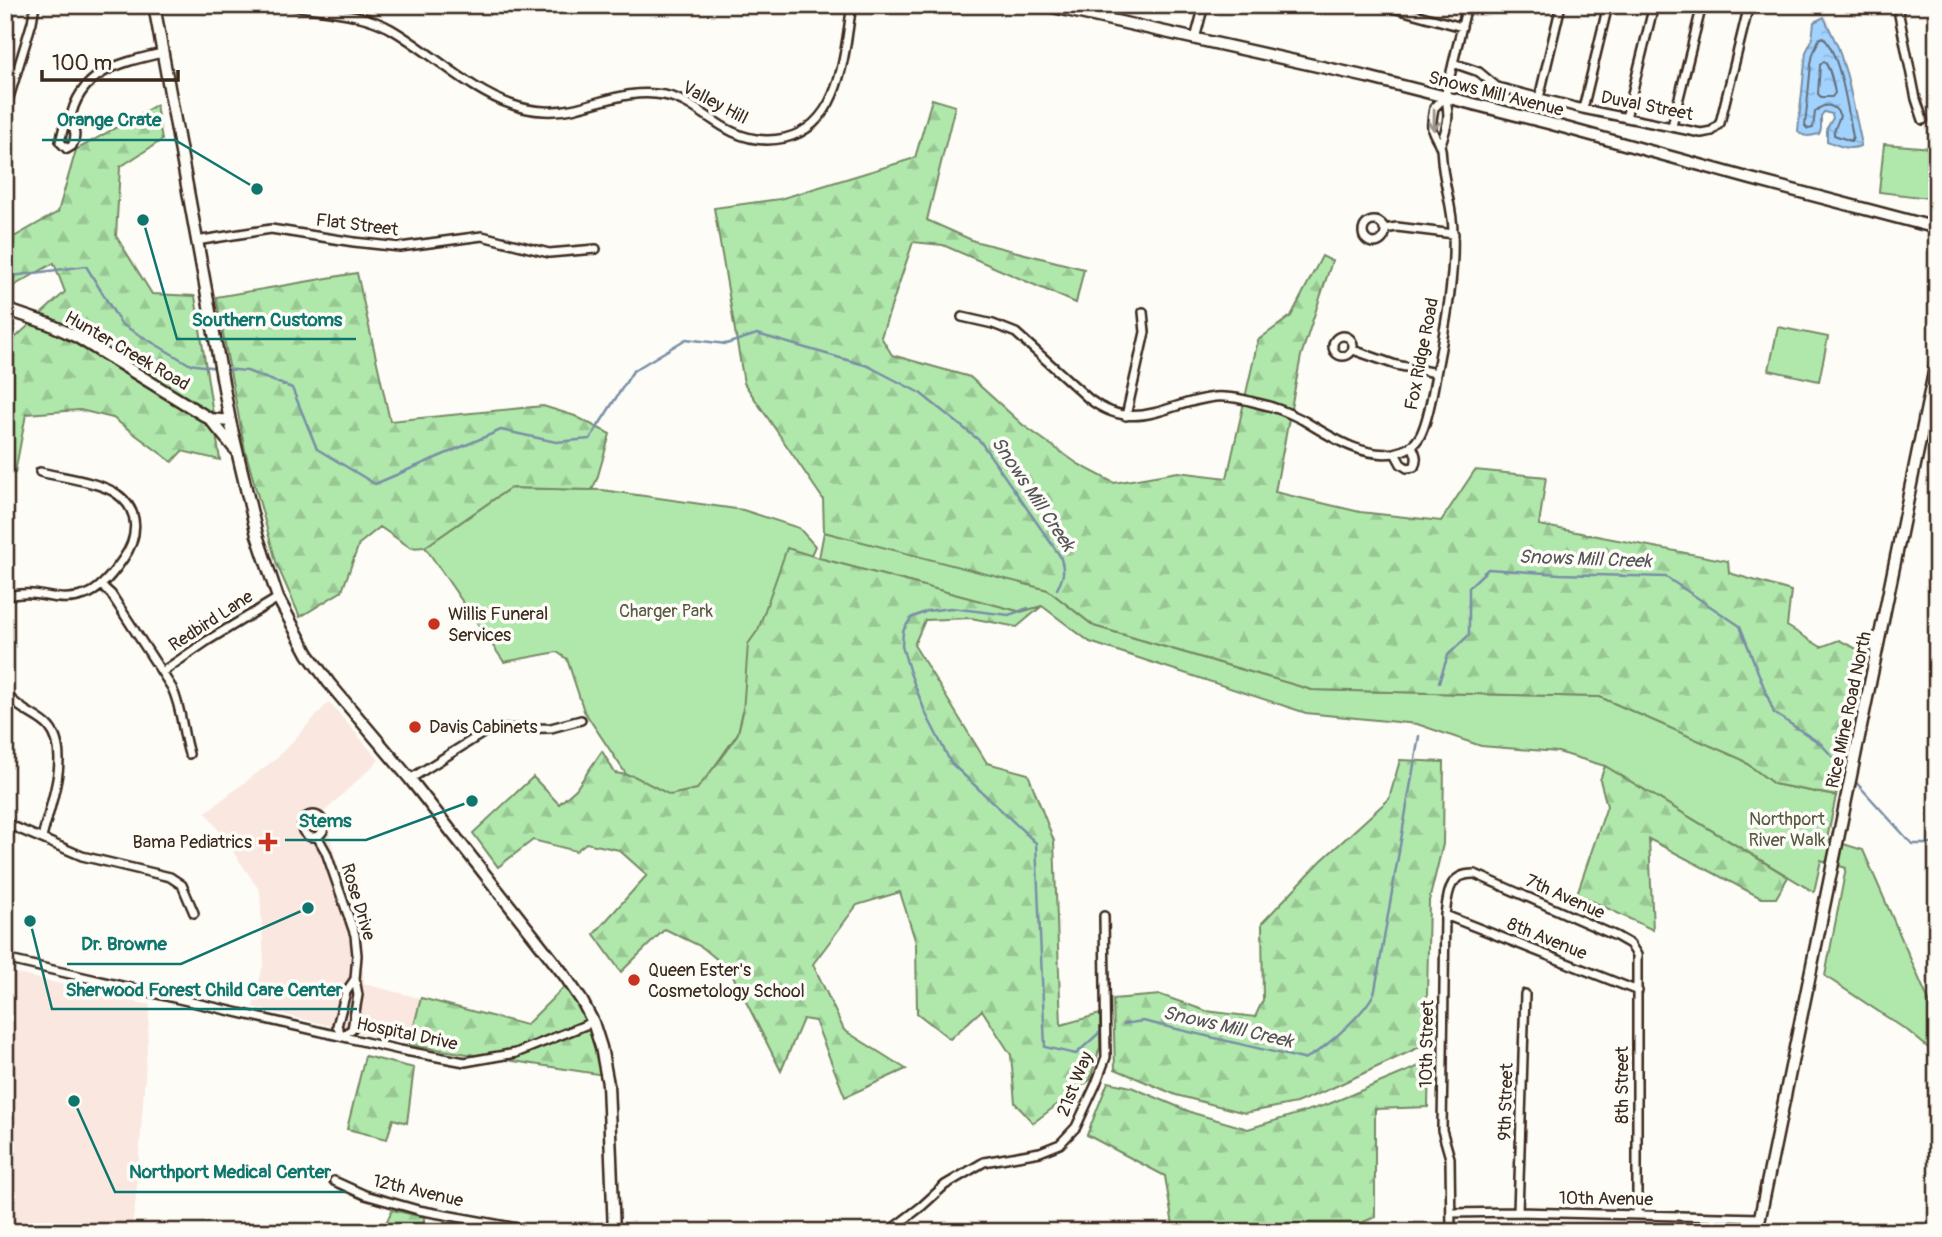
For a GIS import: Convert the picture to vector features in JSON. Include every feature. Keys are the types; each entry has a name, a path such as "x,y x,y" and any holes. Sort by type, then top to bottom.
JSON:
{"main road":[{"path":"154,5 230,421 257,535 278,598 315,663 410,779 582,1001 601,1046 608,1084 614,1232"},
{"name":"Snows Mill Avenue","path":"1044,5 1367,77 1937,228"},
{"name":"Hunter Creek Road","path":"5,309 50,324 77,337 210,419 230,421"},
{"name":"Rice Mine Road North","path":"1757,1232 1937,358"},
{"path":"210,419 238,453"}],"street":[{"path":"5,111 32,22 34,5"},
{"name":"Valley Hill","path":"288,5 373,21 410,41 494,98 514,106 558,111 574,109 622,94 652,92 678,98 731,131 759,140 776,140 808,129 829,105 836,89 852,5"},
{"path":"1195,39 1204,5"},
{"path":"1382,5 1462,27"},
{"path":"1445,97 1467,5"},
{"path":"1539,98 1562,5"},
{"path":"1583,109 1608,5"},
{"path":"1626,118 1654,5"},
{"path":"1672,126 1702,5"},
{"name":"Duval Street","path":"1453,63 1479,72 1497,87 1626,118 1701,133 1712,131 1720,123 1749,5"},
{"path":"1897,5 1916,99 1923,120"},
{"path":"70,121 75,102 87,83 105,69 163,53"},
{"name":"Fox Ridge Road","path":"1395,453 1401,464 1407,468 1414,467 1417,461 1412,446 1421,435 1448,310 1454,234 1440,146 1432,129 1434,108 1445,97 1449,109 1446,131 1440,146"},
{"path":"1384,229 1397,227 1454,234"},
{"name":"Flat Street","path":"196,241 271,229 400,247 482,236 550,253 596,249"},
{"path":"1126,416 1145,332 1143,312"},
{"path":"962,317 1016,333 1099,407 1126,416 1143,416 1206,399 1228,397 1273,407 1350,446 1379,453 1395,453 1412,446"},
{"path":"1353,351 1396,365 1436,373"},
{"path":"1923,419 1937,415"},
{"path":"1923,419 1937,426"},
{"path":"5,597 33,594 71,599 89,594 121,563 135,539 133,513 117,493 40,472"},
{"path":"101,585 111,594 179,702 183,734 189,754"},
{"name":"Redbird Lane","path":"162,672 206,641 278,598"},
{"path":"5,694 42,720 57,738 58,772 42,838"},
{"path":"410,779 488,730 551,728 581,720"},
{"path":"5,823 82,856 170,877 182,885 194,913"},
{"name":"Rose Drive","path":"317,836 326,852 355,935 355,979 358,995 352,1029 342,1036 337,1026 346,992 355,979"},
{"name":"10th Street","path":"1451,1232 1450,1158 1442,1130 1445,915 1449,890 1455,880 1464,874 1475,874"},
{"name":"7th Avenue","path":"1475,874 1616,936 1630,944 1637,955"},
{"name":"8th Avenue","path":"1445,915 1638,991"},
{"name":"21st Way","path":"888,1232 945,1185 984,1162 1040,1153 1060,1144 1076,1127 1106,1057 1104,916"},
{"name":"8th Street","path":"1637,955 1637,1215"},
{"name":"Hospital Drive","path":"5,958 400,1050 465,1062 516,1053 593,1022"},
{"name":"9th Street","path":"1518,1212 1525,993"},
{"name":"12th Avenue","path":"334,1181 365,1195 418,1210 539,1232"},
{"name":"10th Avenue","path":"1451,1213 1760,1218"}],"shaded area":[{"path":"329,702 379,760 324,812 340,876 359,927 364,984 526,1025 565,986 610,1068 604,1075 410,1045 253,1007 264,961 260,891 206,812 277,758"},
{"path":"5,971 150,1005 136,1198 131,1232 5,1232"}],"green space":[{"path":"932,99 955,106 927,220 974,241 1084,269 1076,303 943,245 913,242 881,337 892,355 970,377 1023,425 1078,464 1114,483 1178,472 1227,478 1258,340 1291,316 1322,256 1332,261 1301,356 1275,492 1360,512 1441,521 1475,470 1546,477 1539,525 1728,561 1729,573 1791,591 1787,626 1821,647 1839,640 1863,652 1836,796 1774,784 1741,759 1600,697 1312,690 1094,626 1048,590 824,532 823,499 744,383 714,208 780,199 915,158"},
{"path":"156,105 162,140 120,167 116,236 152,294 195,296 220,460 182,451 172,462 113,418 80,410 26,414 15,473 5,470 5,335 15,338 65,292 54,263 10,288 5,286 5,242 58,212 76,150"},
{"path":"1884,144 1932,148 1928,198 1879,192"},
{"path":"357,273 390,421 543,406 575,416 610,434 592,490 510,488 425,547 411,548 380,527 359,544 342,591 300,617 277,565 245,450 216,297"},
{"path":"1778,327 1828,337 1819,381 1769,370"},
{"name":"Charger Park","path":"510,488 602,490 743,510 799,528 815,546 743,711 738,733 685,809 630,780 584,711 567,659 557,652 504,662 425,547"},
{"name":"Northport River Walk","path":"824,532 1048,590 1094,626 1312,690 1600,697 1741,759 1774,784 1836,796 1827,839 1863,850 1931,1006 1937,1010 1937,1055 1908,1031 1825,976 1846,868 1821,860 1814,892 1605,766 1558,752 1481,746 1417,724 1306,713 1090,642 1042,606 1021,612 819,558"},
{"path":"787,548 1021,612 1042,606 1017,627 971,618 925,620 914,645 987,763 1028,774 1054,841 1061,1025 1100,1014 1100,1047 1090,1080 1033,1123 1015,1103 1011,1055 982,1010 950,1039 917,1013 916,943 900,892 857,905 813,964 844,1030 906,1069 845,1097 815,1021 803,1019 781,1071 730,970 702,947 665,929 621,972 594,934 647,875 619,850 586,843 576,851 533,840 498,867 473,833 533,777 559,804 576,789 602,751 615,773 634,776 670,795 697,789 738,733 743,712 748,644 758,630"},
{"path":"1400,760 1444,762 1443,844 1429,901 1426,1044 1296,1103 1245,1113 1176,1095 1115,1069 1113,999 1161,995 1206,1011 1255,1017 1263,1000 1262,923 1321,861 1389,799"},
{"path":"1605,766 1788,877 1776,898 1761,898 1649,839 1653,930 1577,894 1607,806 1600,780"},
{"path":"565,986 603,1038 610,1068 604,1075 409,1045 421,998 526,1025"},
{"path":"365,1056 414,1068 407,1123 393,1119 387,1139 347,1129"},
{"path":"1429,1062 1428,1107 1375,1109 1375,1217 1341,1232 1174,1232 1165,1176 1087,1135 1108,1082 1131,1087 1193,1113 1248,1129 1329,1104"},
{"path":"392,1210 424,1217 424,1232 382,1232"}],"water":[{"path":"1824,17 1838,47 1847,76 1861,140 1860,146 1852,148 1827,141 1827,128 1833,118 1832,114 1824,112 1821,116 1819,134 1805,136 1798,131 1806,52 1812,40 1814,22"}],"waterway":[{"name":"Snows Mill Creek","path":"5,277 86,266 121,324 189,364 217,368"},
{"name":"Snows Mill Creek","path":"224,369 247,371 292,388 317,449 375,484 501,430 556,442 590,439 633,371 686,339 726,344 757,334 868,366 920,393 980,441 1060,556 1063,573 1057,589"},
{"name":"Snows Mill Creek","path":"1439,682 1448,655 1469,635 1469,587 1488,569 1666,577 1740,626 1774,713 1821,744 1849,775"},
{"name":"Snows Mill Creek","path":"1028,608 1009,615 951,608 927,611 911,618 903,631 902,646 926,714 951,763 1036,843 1045,1047 1076,1054 1099,1033"},
{"name":"Snows Mill Creek","path":"1123,1024 1143,1021 1303,1059 1321,1049 1344,1029 1375,990 1419,736"},
{"name":"Snows Mill Creek","path":"1853,779 1912,844 1937,844"}],"place":[{"name":"Orange Crate","path":"257,189"},
{"name":"Southern Customs","path":"143,220"},
{"name":"Willis Funeral Services","path":"434,624"},
{"name":"Davis Cabinets","path":"415,727"},
{"name":"Stems","path":"472,801"},
{"name":"Bama Pediatrics","path":"268,842"},
{"name":"Dr. Browne","path":"308,908"},
{"name":"Sherwood Forest Child Care Center","path":"30,921"},
{"name":"Queen Ester's Cosmetology School","path":"634,980"},
{"name":"Northport Medical Center","path":"74,1101"}]}
